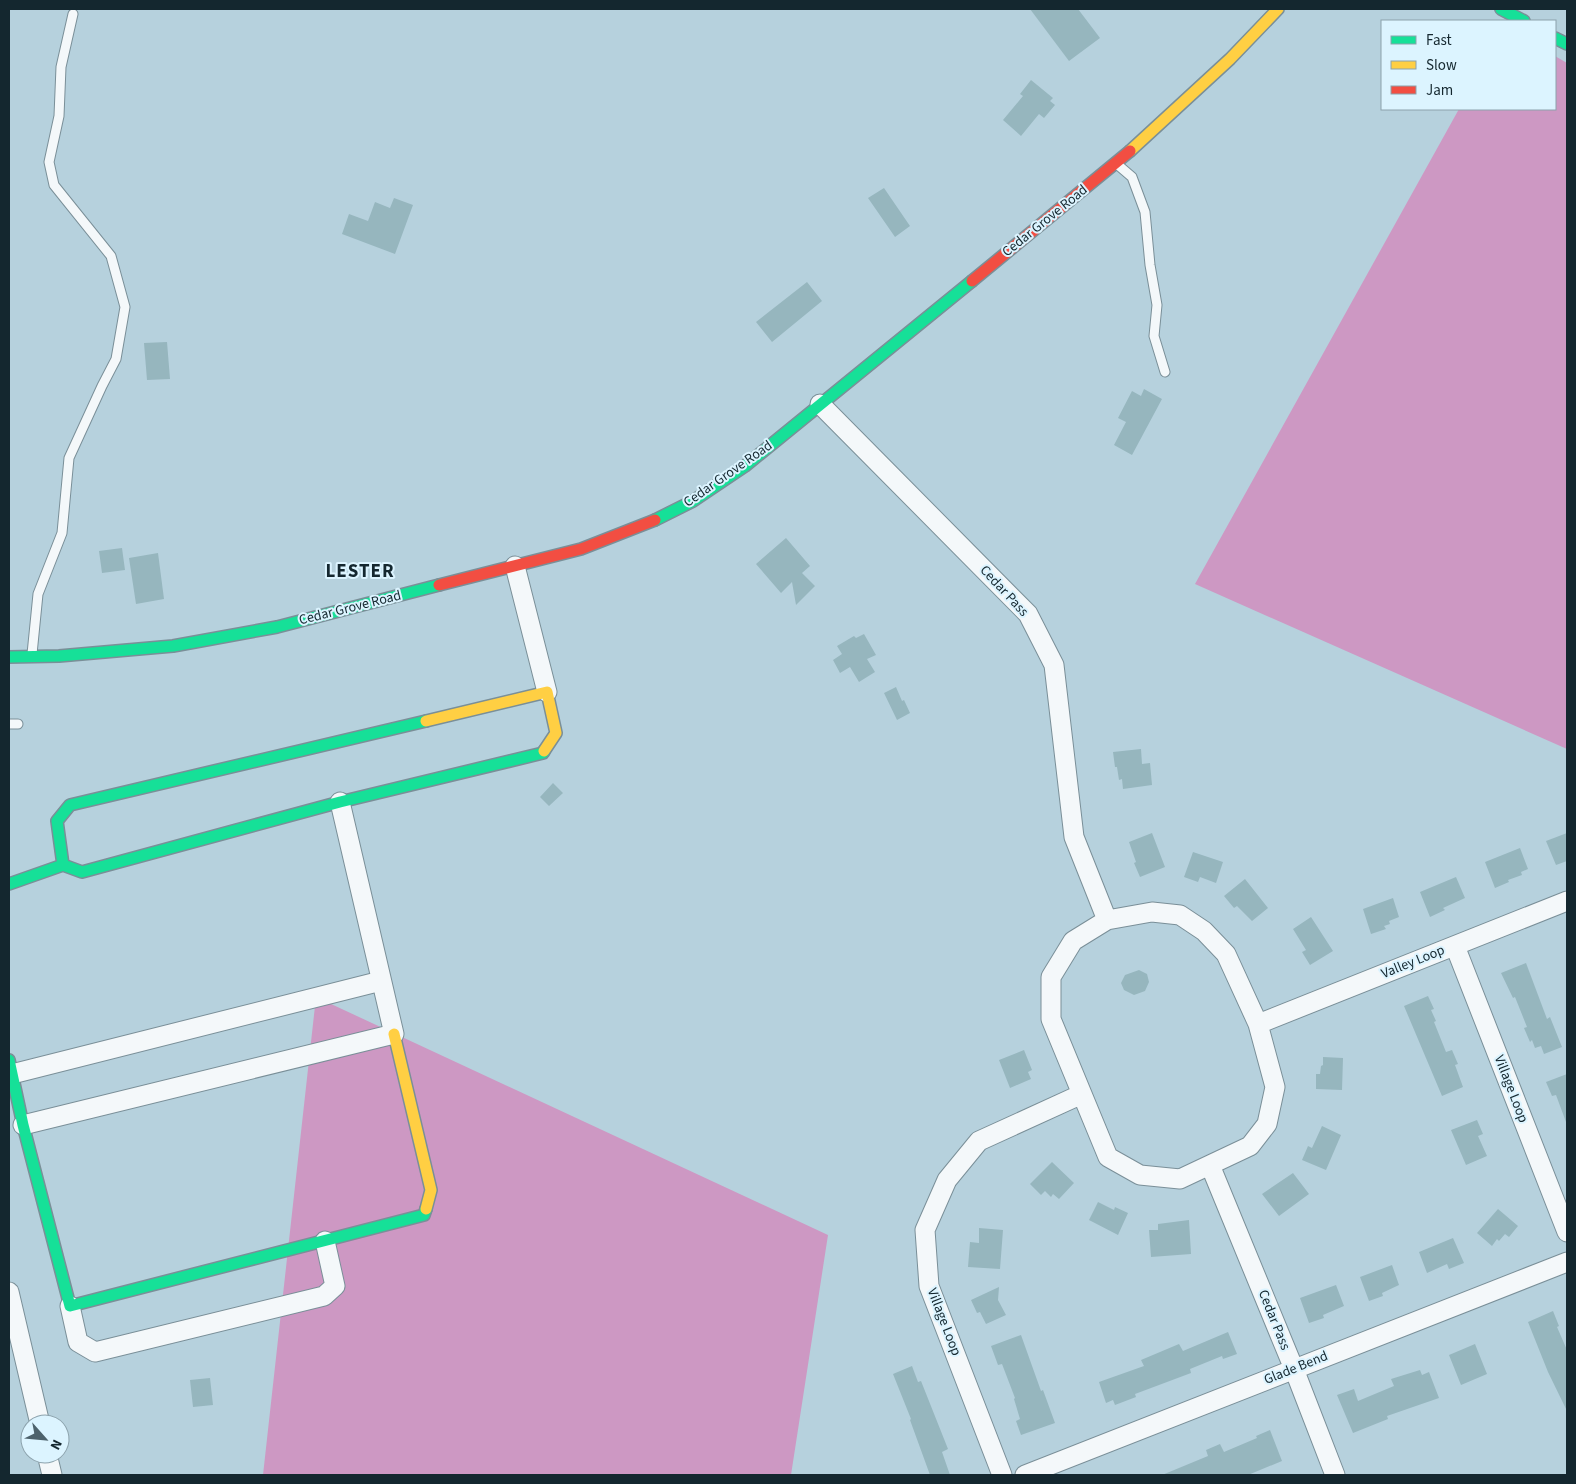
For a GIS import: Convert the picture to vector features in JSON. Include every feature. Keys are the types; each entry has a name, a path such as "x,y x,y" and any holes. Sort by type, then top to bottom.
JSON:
{"street":[{"name":"Cedar Grove Road","path":"9,657 59,656 173,646 277,627 581,549 643,526 693,501 745,466 1116,163 1230,59 1278,9"},
{"path":"1501,9 1522,20"},
{"name":"Cedar Pass","path":"820,404 1028,614 1054,666 1074,837 1107,920"},
{"path":"9,884 63,865 82,872 340,802 543,753 556,733 515,566"},
{"path":"63,865 57,821 70,805 547,692"},
{"path":"70,1306 424,1215 431,1190 340,802"},
{"name":"Valley Loop","path":"1258,1024 1567,901"},
{"path":"1152,912 1180,915 1204,931 1226,954 1258,1024 1275,1087 1267,1124 1250,1146 1180,1180 1140,1175 1108,1157 1051,1019 1051,977 1073,941 1107,920 1152,912"},
{"name":"Village Loop","path":"1455,946 1567,1232"},
{"path":"325,1241 335,1286 324,1296 96,1352 78,1342 10,1067 381,981"},
{"path":"23,1125 394,1034"},
{"name":"Village Loop","path":"1002,1475 929,1286 925,1230 947,1180 979,1141 1082,1094"},
{"name":"Cedar Pass","path":"1210,1165 1294,1369 1335,1475"},
{"name":"Glade Bend","path":"1025,1475 1567,1262"},
{"path":"9,1292 38,1414"}],"lane":[{"path":"32,657 38,594 62,533 70,458 102,386 116,360 125,307 111,256 54,185 49,162 58,116 61,67 73,14"},
{"path":"1116,163 1132,177 1145,212 1150,265 1157,305 1154,336 1165,372"}],"shaded area":[{"path":"1556,57 1567,63 1567,749 1195,584 1458,110 1556,110"},
{"path":"316,997 828,1235 791,1475 263,1475"}],"building":[{"path":"1030,9 1078,9 1100,38 1069,61"},
{"path":"1031,80 1053,98 1050,101 1055,105 1044,118 1039,114 1021,136 1003,120 1023,96 1020,94"},
{"path":"884,188 910,226 895,237 868,198"},
{"path":"394,198 413,205 395,254 342,234 349,214 368,221 375,202 390,208"},
{"path":"807,282 822,301 772,342 756,322"},
{"path":"167,342 170,379 147,380 144,343"},
{"path":"1144,389 1162,399 1132,455 1114,445 1126,422 1118,418 1132,391 1141,396"},
{"path":"786,538 810,566 802,573 815,586 796,605 792,582 781,593 756,564"},
{"path":"122,548 125,570 102,573 99,551"},
{"path":"158,553 164,599 136,604 129,558"},
{"path":"864,634 876,655 867,659 875,672 859,682 850,667 840,673 833,660 842,654 837,646 854,636 856,638"},
{"path":"896,687 910,713 897,720 884,693"},
{"path":"1141,749 1142,764 1150,763 1152,785 1123,789 1122,779 1119,780 1117,767 1115,767 1113,752"},
{"path":"553,783 563,793 549,806 540,797"},
{"path":"1152,833 1165,867 1140,877 1134,863 1136,862 1129,842"},
{"path":"1567,833 1567,861 1556,865 1546,841"},
{"path":"1520,848 1528,869 1521,872 1522,875 1508,880 1509,882 1495,888 1485,862"},
{"path":"1193,852 1223,862 1216,883 1200,877 1198,882 1184,877"},
{"path":"1456,877 1465,898 1443,908 1445,910 1430,917 1420,892"},
{"path":"1245,879 1268,908 1252,921 1237,906 1234,908 1224,896"},
{"path":"1393,898 1399,917 1389,921 1390,924 1384,926 1386,929 1371,934 1363,909"},
{"path":"1311,917 1333,951 1310,965 1302,952 1306,950 1293,929"},
{"path":"1526,963 1547,1019 1550,1017 1562,1047 1544,1054 1541,1046 1535,1048 1532,1040 1530,1042 1524,1028 1527,1027 1515,997 1513,998 1501,973"},
{"path":"1139,970 1147,974 1149,982 1145,991 1134,995 1124,990 1121,983 1125,975"},
{"path":"1428,996 1434,1009 1431,1010 1436,1021 1434,1022 1446,1052 1452,1050 1458,1064 1455,1065 1463,1087 1442,1096 1404,1006"},
{"path":"1024,1050 1032,1070 1028,1072 1031,1079 1010,1088 999,1060"},
{"path":"1323,1057 1343,1058 1342,1090 1316,1089 1316,1074 1320,1074"},
{"path":"1567,1074 1566,1122 1556,1095 1552,1096 1546,1082"},
{"path":"1477,1120 1483,1134 1478,1136 1487,1156 1466,1165 1451,1130"},
{"path":"1322,1126 1341,1135 1326,1170 1302,1160 1308,1146 1312,1148"},
{"path":"1052,1162 1074,1183 1059,1199 1053,1194 1051,1197 1045,1191 1041,1195 1030,1184"},
{"path":"1293,1173 1309,1194 1279,1216 1262,1194"},
{"path":"1098,1202 1114,1210 1115,1207 1128,1213 1118,1235 1089,1220"},
{"path":"1498,1209 1518,1226 1509,1237 1505,1234 1499,1241 1497,1239 1492,1246 1477,1233"},
{"path":"1189,1220 1191,1254 1151,1257 1149,1230 1158,1230 1158,1224"},
{"path":"979,1228 1003,1230 1000,1269 968,1267 970,1242 979,1243"},
{"path":"1453,1238 1464,1263 1449,1269 1447,1264 1427,1273 1419,1252"},
{"path":"1392,1265 1399,1285 1382,1293 1383,1296 1369,1301 1360,1277"},
{"path":"1336,1285 1344,1306 1323,1315 1324,1318 1309,1323 1300,1298"},
{"path":"999,1287 998,1300 1006,1315 986,1324 980,1312 977,1313 971,1300"},
{"path":"1553,1311 1559,1326 1557,1327 1567,1350 1567,1411 1548,1372 1528,1322"},
{"path":"1228,1332 1237,1354 1223,1359 1222,1356 1190,1369 1191,1373 1135,1394 1136,1397 1115,1405 1113,1400 1106,1403 1099,1382 1144,1366 1141,1360 1179,1344 1183,1351"},
{"path":"1021,1335 1041,1391 1043,1390 1055,1423 1021,1435 1016,1421 1020,1419 1015,1398 1002,1364 998,1365 991,1346"},
{"path":"1475,1344 1487,1374 1461,1385 1449,1355"},
{"path":"912,1366 918,1382 921,1381 948,1449 942,1452 950,1475 930,1475 893,1374"},
{"path":"1420,1370 1422,1375 1429,1372 1439,1398 1387,1416 1388,1419 1353,1433 1337,1395 1354,1389 1358,1401 1394,1386 1391,1379"},
{"path":"210,1378 213,1405 193,1407 190,1380"},
{"path":"1270,1430 1282,1461 1248,1475 1162,1475 1208,1456 1206,1450 1220,1444 1224,1452 1257,1438 1256,1436"}],"traffic: fast":[{"path":"1501,9 1522,20"},
{"path":"1556,38 1567,44"},
{"path":"655,520 693,501 745,466 972,281"},
{"path":"9,657 59,656 173,646 277,627 439,585"},
{"path":"63,865 57,821 70,805 426,721"},
{"path":"9,884 63,865 82,872 340,802 543,753 544,751"},
{"path":"9,1060 23,1125 70,1306 424,1215 426,1209"}],"traffic: slow":[{"path":"1130,151 1230,59 1278,9"},
{"path":"426,721 547,692 556,733 544,751"},
{"path":"394,1034 431,1190 426,1209"}],"traffic: jam":[{"path":"972,281 1130,151"},
{"path":"439,585 581,549 655,520"}],"district":[{"name":"LESTER","path":"360,571"}]}
